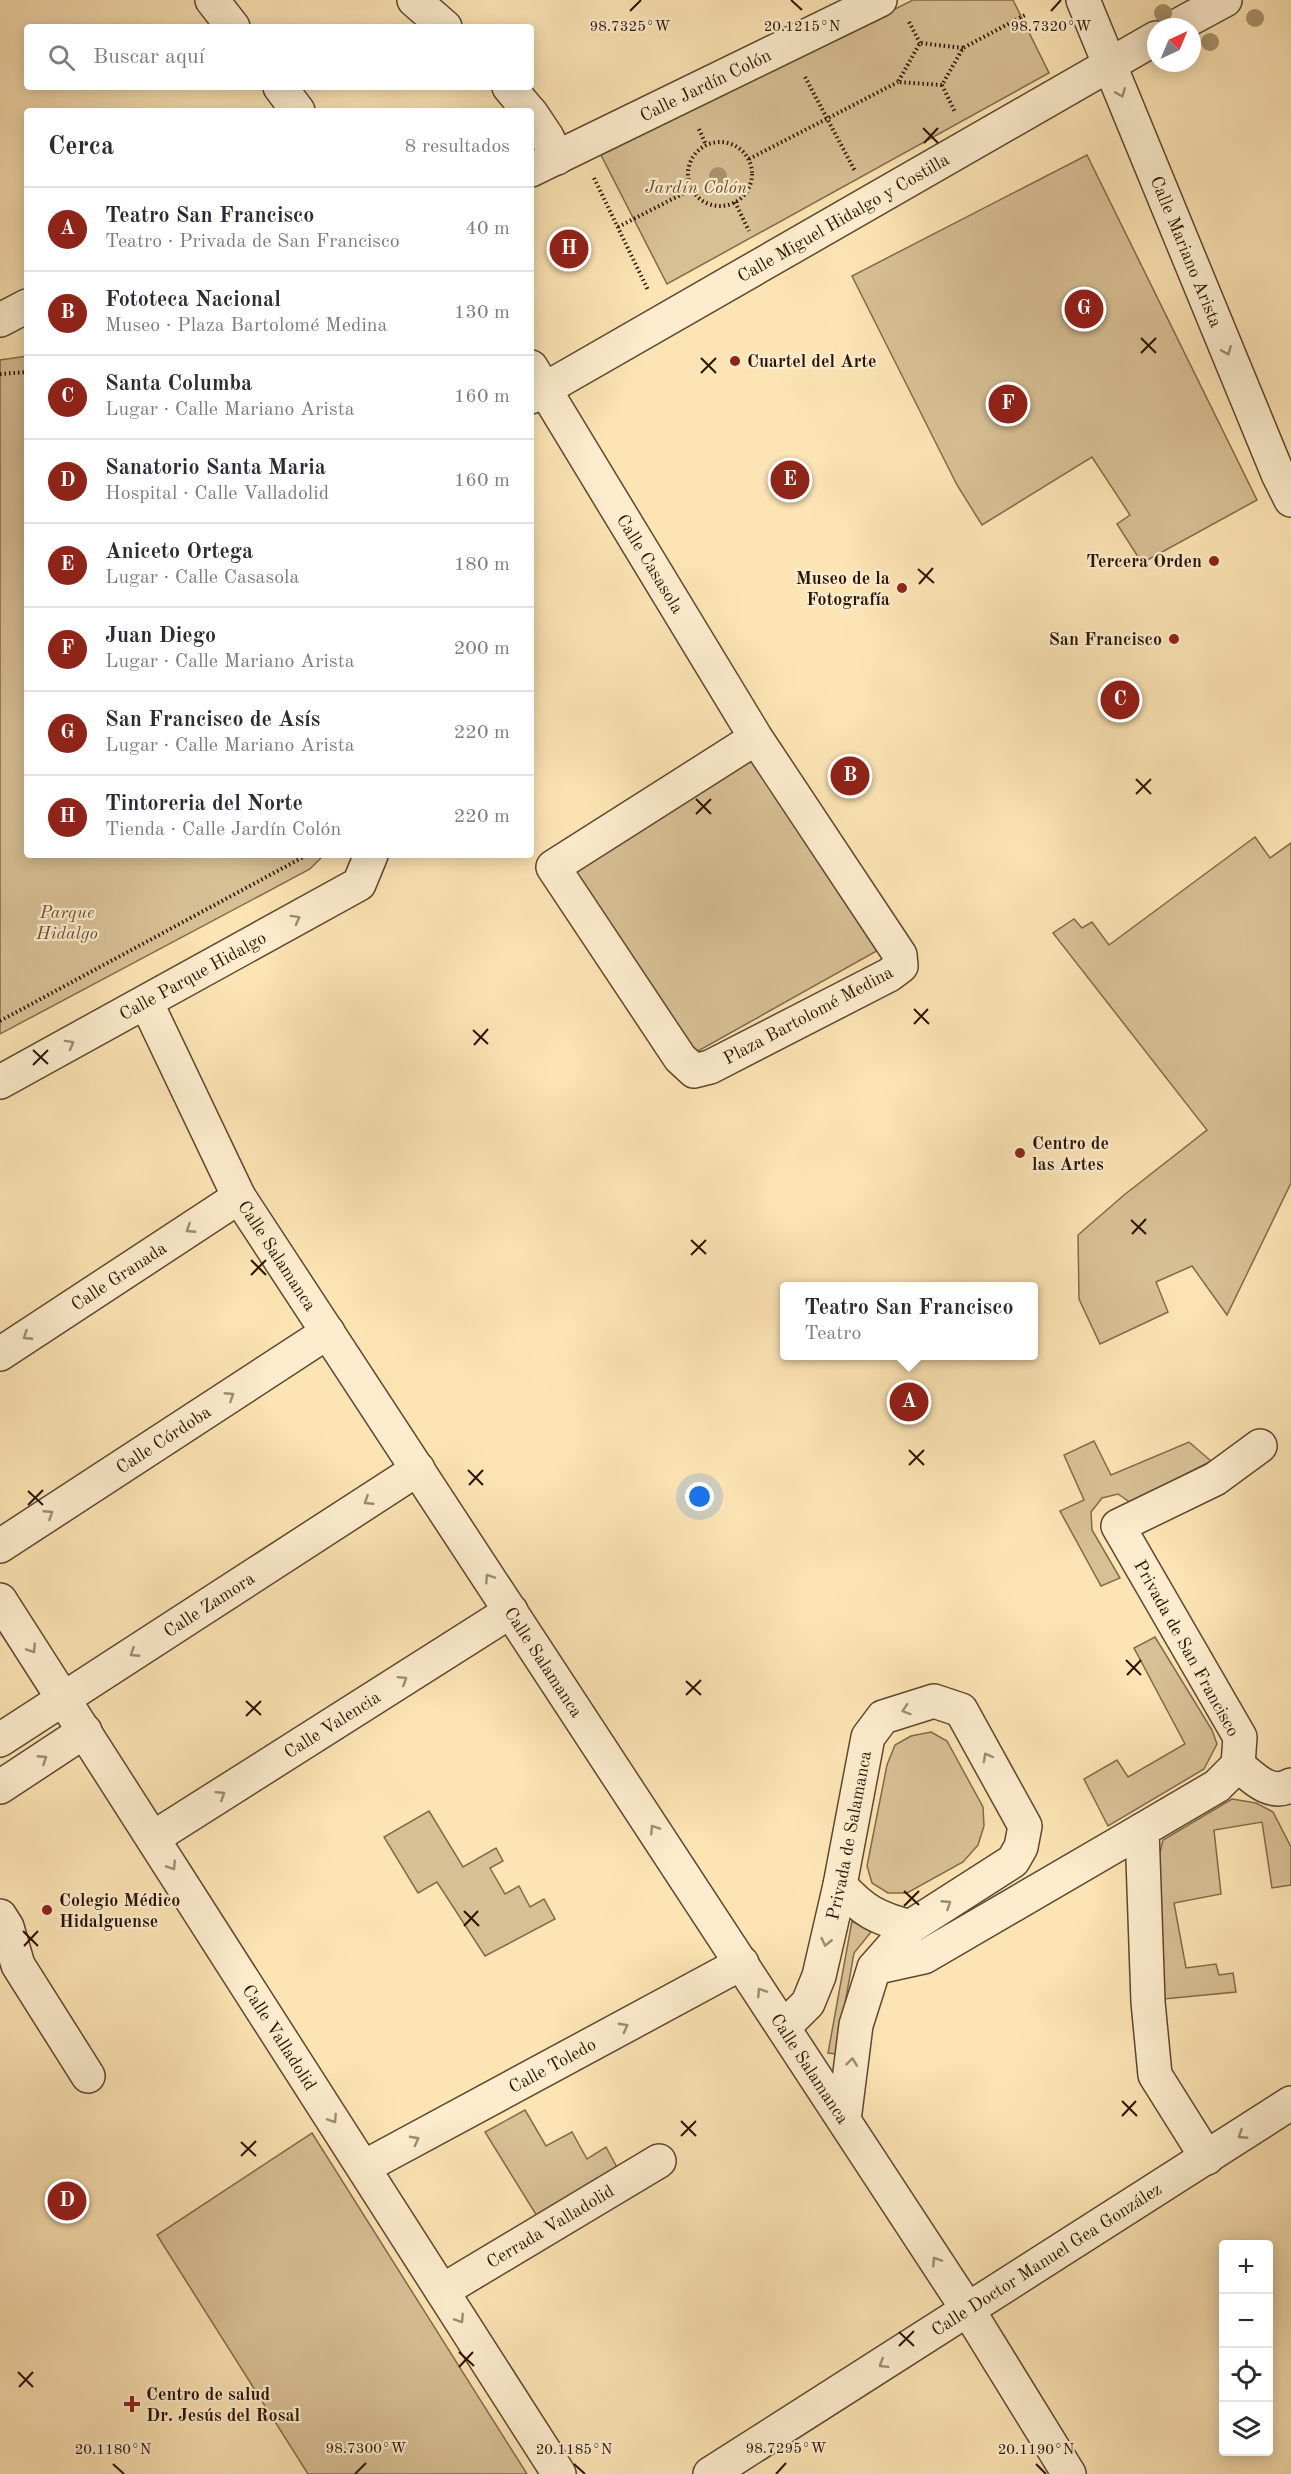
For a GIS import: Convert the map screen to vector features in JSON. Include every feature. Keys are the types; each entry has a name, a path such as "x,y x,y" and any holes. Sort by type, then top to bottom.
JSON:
{"street":[{"path":"212,0 231,24"},
{"path":"414,0 442,24"},
{"name":"Calle Jardín Colón","path":"556,158 880,0"},
{"name":"Calle Mariano Arista","path":"1083,0 1287,480"},
{"path":"1192,18 1225,0"},
{"name":"Calle Miguel Hidalgo y Costilla","path":"535,384 1147,43"},
{"path":"281,90 296,108"},
{"path":"512,90 527,108"},
{"path":"534,118 547,137 556,158"},
{"path":"0,320 24,308"},
{"name":"Calle Casasola","path":"535,384 756,738"},
{"name":"Plaza Bartolomé Medina","path":"756,738 900,955 901,966 890,975 710,1066 694,1071 680,1058 553,867 756,738"},
{"name":"Calle Parque Hidalgo","path":"0,1082 359,884 370,858"},
{"name":"Calle Salamanca","path":"146,1002 239,1197 968,2310 1069,2474"},
{"name":"Calle Granada","path":"0,1354 239,1197"},
{"name":"Calle Córdoba","path":"0,1546 327,1332"},
{"name":"Privada de San Francisco","path":"1238,1766 1240,1737 1118,1526 1215,1479 1260,1446"},
{"name":"Calle Zamora","path":"0,1740 417,1469"},
{"name":"Calle Valladolid","path":"0,1600 560,2474"},
{"name":"Calle Valencia","path":"153,1838 511,1611"},
{"name":"Privada de Salamanca","path":"784,2027 808,2003 819,1976 840,1885 868,1737 884,1717 934,1701 961,1710 1025,1826 1022,1847 1012,1861 910,1927"},
{"path":"0,1787 85,1731"},
{"path":"874,1968 924,1957 1217,1786 1238,1766 1263,1786 1284,1789 1291,1785"},
{"path":"1142,1830 1148,2002 1155,2075 1207,2158"},
{"path":"840,1885 859,1906 882,1920 910,1927 874,1968 856,2025 844,2120"},
{"path":"0,1917 7,1927 18,1965 88,2076"},
{"name":"Calle Toledo","path":"364,2167 742,1963"},
{"name":"Calle Doctor Manuel Gea González","path":"710,2474 1291,2103"},
{"name":"Cerrada Valladolid","path":"442,2291 659,2161"}],"path":[{"path":"942,86 963,48 1027,14"},
{"path":"898,82 920,43 963,48"},
{"path":"788,45 858,176"},
{"path":"749,159 898,82 942,86"},
{"path":"942,86 960,120"},
{"path":"720,141 730,143 740,148 749,159 753,174 751,184 747,194 735,202 720,206 710,204 700,199 692,189 688,168 692,158 706,145 720,141"},
{"path":"556,158 618,227 651,294"},
{"path":"618,227 692,189"},
{"path":"735,202 752,237"},
{"path":"0,374 24,372"},
{"path":"0,1022 301,858"}],"green space":[{"name":"Jardín Colón","path":"913,0 1013,0 1049,73 667,284 601,155"},
{"path":"1087,155 1257,500 1142,563 1117,524 1130,515 1092,457 982,525 957,485 852,276"},
{"name":"Parque Hidalgo","path":"24,356 24,858 321,858 310,869 0,1034 0,360"},
{"path":"753,754 882,948 691,1055 569,870"},
{"path":"1255,837 1270,858 1291,843 1291,1183 1227,1315 1192,1266 1156,1282 1168,1312 1100,1344 1079,1299 1078,1235 1124,1195 1207,1130 1053,933 1074,919 1082,928 1092,922 1109,945"},
{"path":"1094,1441 1111,1475 1189,1442 1211,1461 1131,1503 1118,1494 1102,1498 1091,1512 1092,1530 1120,1578 1101,1586 1060,1511 1084,1500 1064,1455"},
{"path":"1155,1637 1212,1730 1217,1744 1204,1769 1108,1826 1084,1779 1117,1760 1128,1777 1185,1744 1134,1648"},
{"path":"931,1732 947,1741 983,1807 984,1826 978,1845 963,1862 907,1893 888,1893 872,1883 867,1866 887,1765 895,1745 911,1736"},
{"path":"1232,1799 1256,1803 1273,1812 1291,1847 1291,1885 1272,1888 1262,1822 1214,1830 1221,1894 1174,1903 1186,1968 1216,1964 1219,1975 1233,1973 1236,1992 1164,1999 1157,1865 1163,1840"},
{"path":"429,1811 463,1867 496,1848 503,1861 490,1868 505,1894 519,1886 530,1907 544,1899 555,1919 485,1956 437,1882 418,1893 384,1837"},
{"path":"852,1921 871,1932 854,1953 836,2054 828,2053"},
{"path":"525,2110 546,2146 572,2132 587,2159 606,2147 620,2173 540,2221 485,2132"},
{"path":"312,2133 527,2474 308,2474 157,2235"}],"place":[{"name":"Tintoreria del Norte","path":"569,249"},
{"name":"San Francisco de Asís","path":"1084,309"},
{"name":"Cuartel del Arte","path":"735,361"},
{"name":"Juan Diego","path":"1008,404"},
{"name":"Aniceto Ortega","path":"790,480"},
{"name":"Tercera Orden","path":"1214,561"},
{"name":"Museo de la Fotografía","path":"902,588"},
{"name":"San Francisco","path":"1174,639"},
{"name":"Santa Columba","path":"1120,700"},
{"name":"Fototeca Nacional","path":"850,776"},
{"name":"Centro de las Artes","path":"1020,1153"},
{"name":"Teatro San Francisco","path":"909,1402"},
{"name":"Colegio Médico Hidalguense","path":"47,1910"},
{"name":"Sanatorio Santa Maria","path":"67,2201"},
{"name":"Centro de salud Dr. Jesús del Rosal","path":"132,2404"}]}
